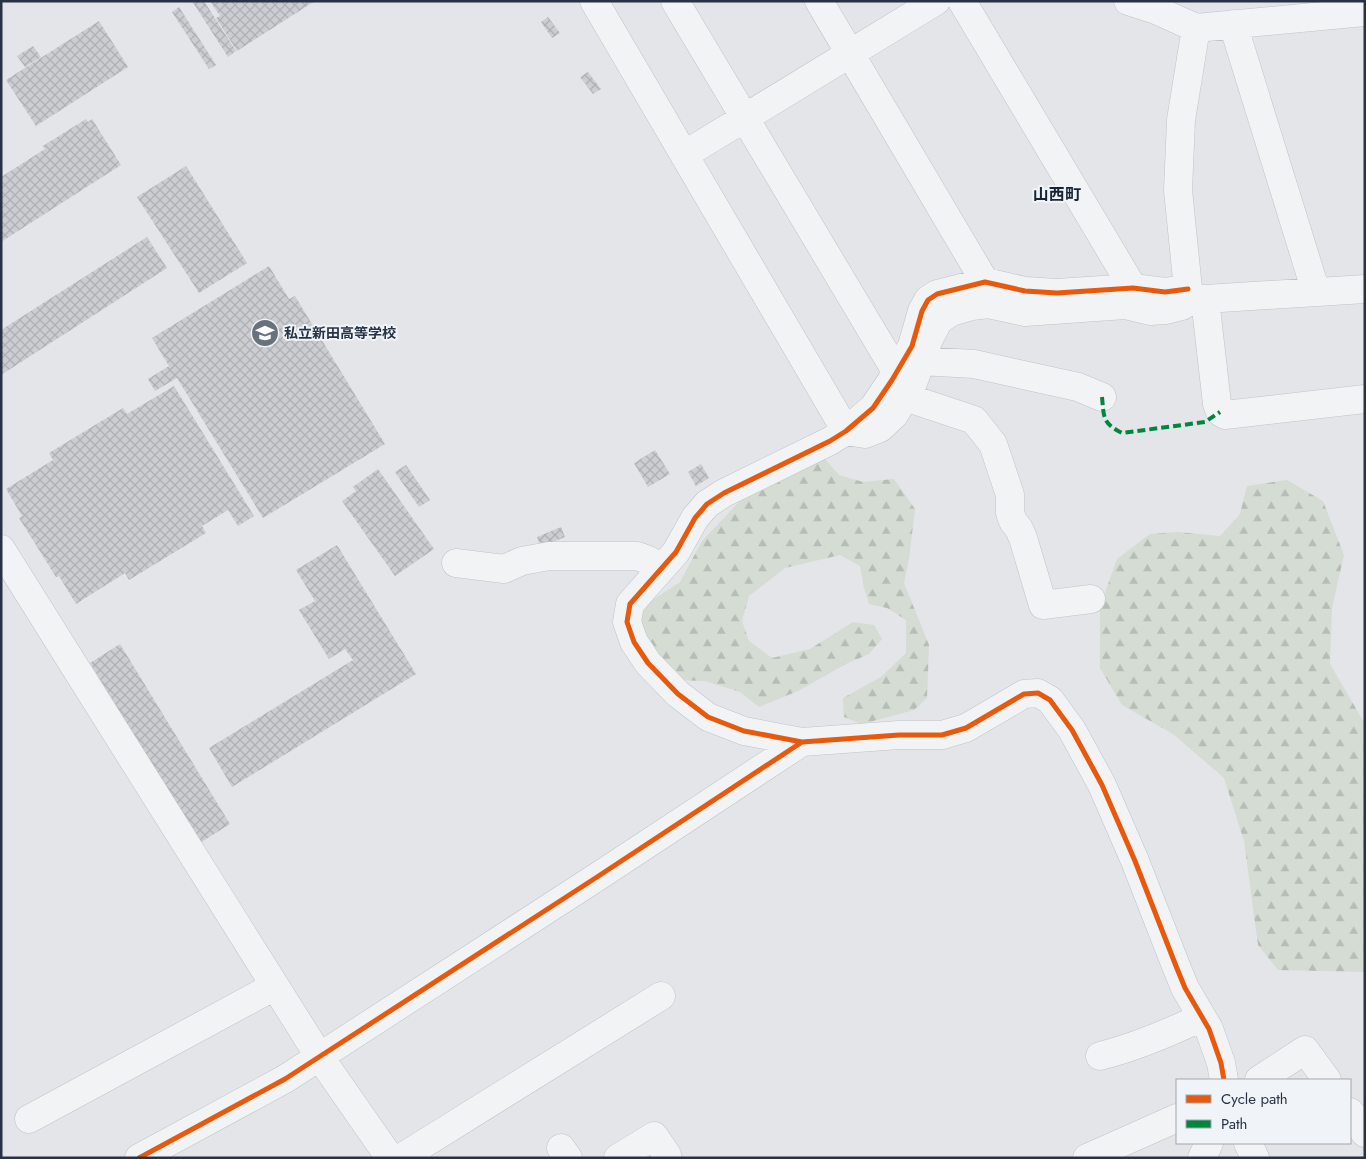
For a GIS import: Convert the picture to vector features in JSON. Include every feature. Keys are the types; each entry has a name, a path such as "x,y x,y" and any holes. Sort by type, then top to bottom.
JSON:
{"street":[{"path":"594,1 846,432"},
{"path":"675,1 744,118 908,377 974,420 993,444 1010,495 1010,513 1003,527 1019,529 1043,605 1091,599"},
{"path":"819,1 985,282"},
{"path":"684,155 936,1"},
{"path":"962,1 1133,288"},
{"path":"1128,1 1156,10 1196,28 1232,24 1266,11 1365,12"},
{"path":"1232,24 1316,292"},
{"path":"1196,28 1181,120 1178,190 1196,295 1220,412 1225,415 1365,399"},
{"path":"908,377 912,346 922,311 928,300 937,294 985,282 1025,291 1057,293 1133,288 1196,295 1365,289"},
{"path":"1196,295 1182,306 1166,310 1150,311 1125,305 1025,312 988,304 951,312 939,320 908,377 894,414 880,428 865,434 846,432 707,504 695,518 676,552 630,604 627,622 634,642 648,663 678,694 708,717 744,731 802,742 900,735 942,735 966,728 1024,694 1038,693 1050,700 1072,730 1102,785 1135,861 1176,966 1209,1029 1221,1062 1224,1079"},
{"path":"908,377 974,364 1078,387 1102,397"},
{"path":"1,549 274,986 319,1056 390,1158"},
{"path":"456,563 504,568 522,561 549,556 637,556 662,568"},
{"path":"139,1158 285,1079 598,877 802,742"},
{"path":"29,1119 274,986"},
{"path":"401,1158 661,996"},
{"path":"1100,1056 1162,1036 1202,1016"},
{"path":"1261,1079 1305,1050 1326,1079"},
{"path":"1351,1113 1365,1133"},
{"path":"1087,1158 1176,1118"},
{"path":"618,1158 654,1136 667,1154"},
{"path":"1202,1158 1209,1144"},
{"path":"1248,1144 1255,1158"}],"green space":[{"path":"824,458 839,475 863,482 894,479 915,509 904,583 929,645 927,698 914,710 862,724 844,717 843,698 881,677 906,653 906,620 887,608 869,604 860,566 840,555 785,568 749,596 742,621 749,641 772,658 810,649 853,622 874,625 882,639 869,654 846,664 798,691 759,707 740,692 705,681 674,680 652,659 638,618 651,601 680,582 702,541 739,502"},
{"path":"1287,480 1323,501 1344,555 1332,608 1330,664 1365,724 1365,972 1278,970 1258,945 1244,841 1224,778 1173,734 1122,705 1100,668 1100,607 1117,559 1150,534 1178,532 1220,536 1240,514 1247,486"}],"building":[{"path":"192,1 204,1 236,51 228,57"},
{"path":"210,1 315,1 237,51 216,18 220,16"},
{"path":"179,7 216,65 209,69 172,12"},
{"path":"548,17 560,33 552,38 541,22"},
{"path":"99,21 128,67 36,126 6,80"},
{"path":"33,46 41,57 25,67 17,56"},
{"path":"588,72 601,89 593,94 580,77"},
{"path":"86,119 88,122 92,119 121,165 1,242 1,177 45,149 43,146"},
{"path":"186,166 247,263 199,293 137,197"},
{"path":"147,237 167,268 1,375 1,330"},
{"path":"269,266 289,299 295,296 385,444 263,518 177,378 155,391 148,379 169,366 152,338"},
{"path":"174,386 254,516 238,526 228,510 202,526 206,533 129,580 125,573 76,604 59,576 56,577 19,518 22,516 6,489 53,460 49,453 123,408 127,414"},
{"path":"655,450 670,474 648,487 634,463"},
{"path":"701,464 709,478 696,486 688,472"},
{"path":"406,465 430,500 419,507 395,472"},
{"path":"378,469 434,549 395,576 342,501 356,491 353,487"},
{"path":"561,527 565,537 541,547 537,537"},
{"path":"337,545 416,674 232,787 209,748 353,660 345,649 329,659 299,610 315,601 296,570"},
{"path":"120,644 230,824 200,843 90,663"}],"marked path":[{"path":"1102,397 1105,419 1111,426 1122,433 1205,422 1220,412"}],"cycle path":[{"path":"802,742 744,731 708,717 678,694 648,663 634,642 627,622 630,604 676,552 695,518 707,504 724,493 830,441 846,431 873,408 912,346 922,311 928,300 937,294 985,282 1025,291 1057,293 1133,288 1165,292 1188,289"},
{"path":"139,1158 285,1079 802,742 899,735 942,735 966,728 1024,694 1038,693 1050,700 1072,730 1102,785 1135,861 1185,988 1209,1029 1221,1063 1224,1079"}],"place":[{"name":"私立新田高等学校","path":"265,333"}],"district":[{"name":"山西町","path":"1057,194"}]}
